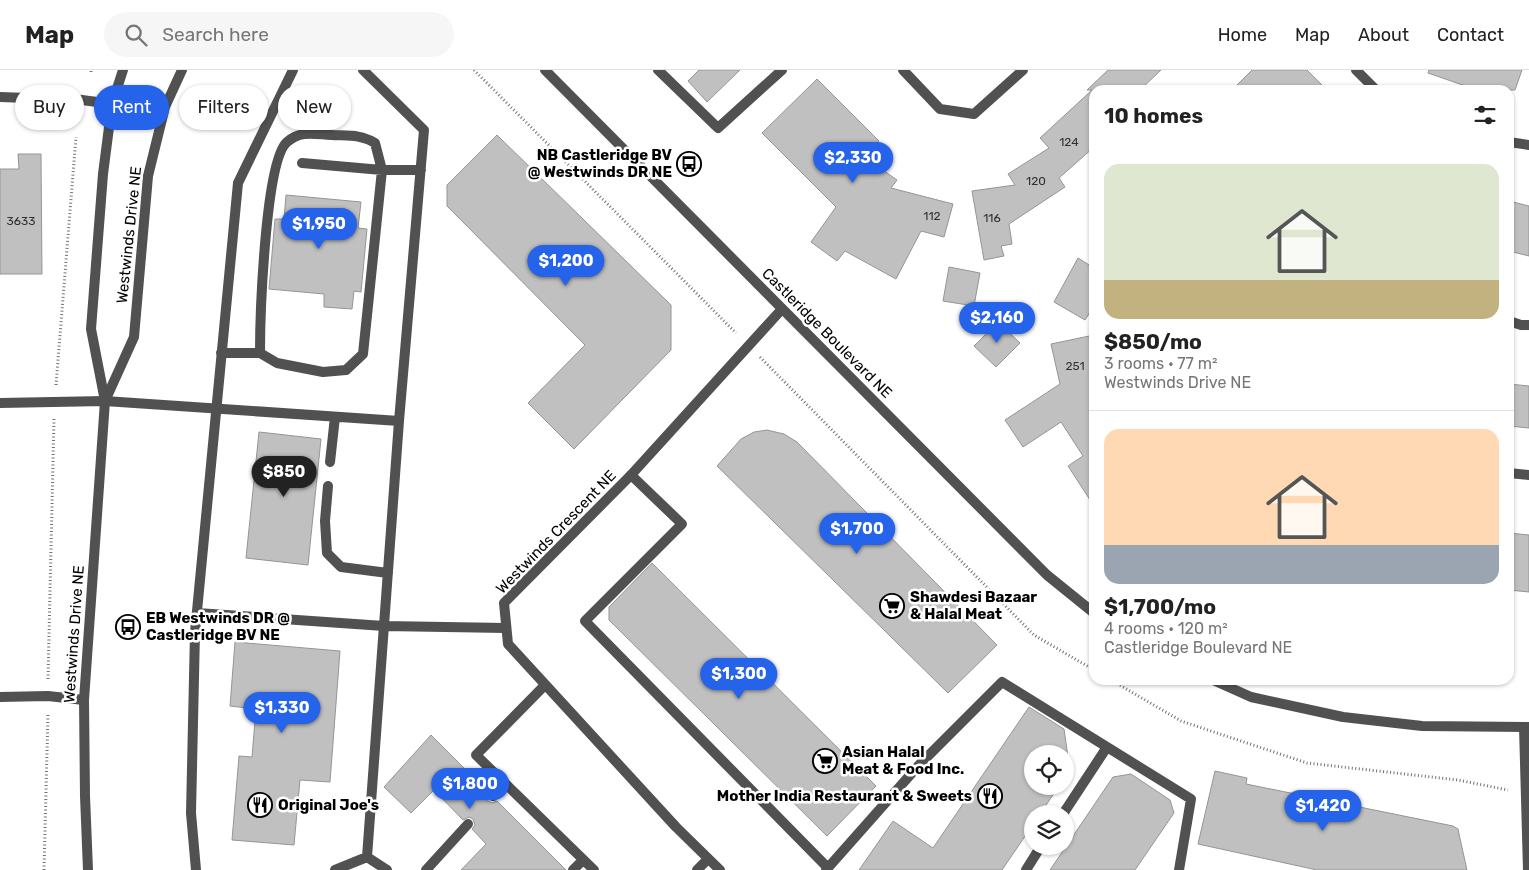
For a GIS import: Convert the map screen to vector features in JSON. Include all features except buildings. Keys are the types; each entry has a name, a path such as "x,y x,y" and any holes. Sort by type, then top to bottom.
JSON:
{"street":[{"name":"Westwinds Drive NE","path":"118,85 123,70"},
{"name":"Westwinds Drive NE","path":"105,401 134,337 148,176 165,107 182,70"},
{"path":"196,870 191,813 197,612 238,183 293,70"},
{"path":"363,70 424,130 399,421 368,857"},
{"name":"Castleridge Boulevard NE","path":"544,70 1047,575 1089,609"},
{"path":"658,70 718,128 782,70"},
{"path":"902,70 940,109 974,114 1024,70"},
{"path":"1356,70 1371,85"},
{"path":"0,97 94,102"},
{"name":"Westwinds Drive NE","path":"88,870 84,700 105,401 91,329 103,174 109,130"},
{"path":"221,352 260,353 277,363 323,372 346,370 363,354 382,170 375,143 364,136 299,134 285,143 277,165 268,214 261,296 260,353"},
{"path":"1514,143 1529,146"},
{"path":"302,163 382,170 421,170"},
{"name":"Westwinds Crescent NE","path":"720,870 676,827 508,644 504,603 631,475 782,310"},
{"path":"1514,323 1529,325"},
{"path":"0,403 105,401 399,421"},
{"path":"330,462 335,417"},
{"path":"1514,474 1529,475"},
{"path":"631,475 682,524 585,621 827,869 919,766 1002,682 1192,799 1180,870"},
{"path":"328,486 325,521 327,553 341,566 388,572"},
{"path":"197,612 384,626 506,628"},
{"path":"545,684 476,755 594,870"},
{"path":"1224,685 1251,697 1343,717 1422,726 1527,727 1528,870"},
{"path":"0,696 48,696 84,700"},
{"path":"1069,805 1107,747"},
{"path":"492,796 505,783"},
{"path":"426,870 468,824"},
{"path":"1026,870 1035,855"},
{"path":"336,870 368,857"},
{"path":"368,857 387,870"},
{"path":"697,870 708,859"},
{"path":"573,870 583,860"}],"path":[{"path":"474,70 1034,635 1089,667"},
{"path":"44,870 54,403 76,137"},
{"path":"1120,685 1181,721 1307,763 1458,780 1527,794"}],"place":[{"name":"NB Castleridge BV @ Westwinds DR NE","path":"689,164"},
{"name":"Shawdesi Bazaar & Halal Meat","path":"892,606"},
{"name":"EB Westwinds DR @ Castleridge BV NE","path":"128,627"},
{"name":"Asian Halal Meat & Food Inc.","path":"825,761"},
{"name":"Mother India Restaurant & Sweets","path":"990,796"},
{"name":"Original Joe's","path":"260,805"}]}
